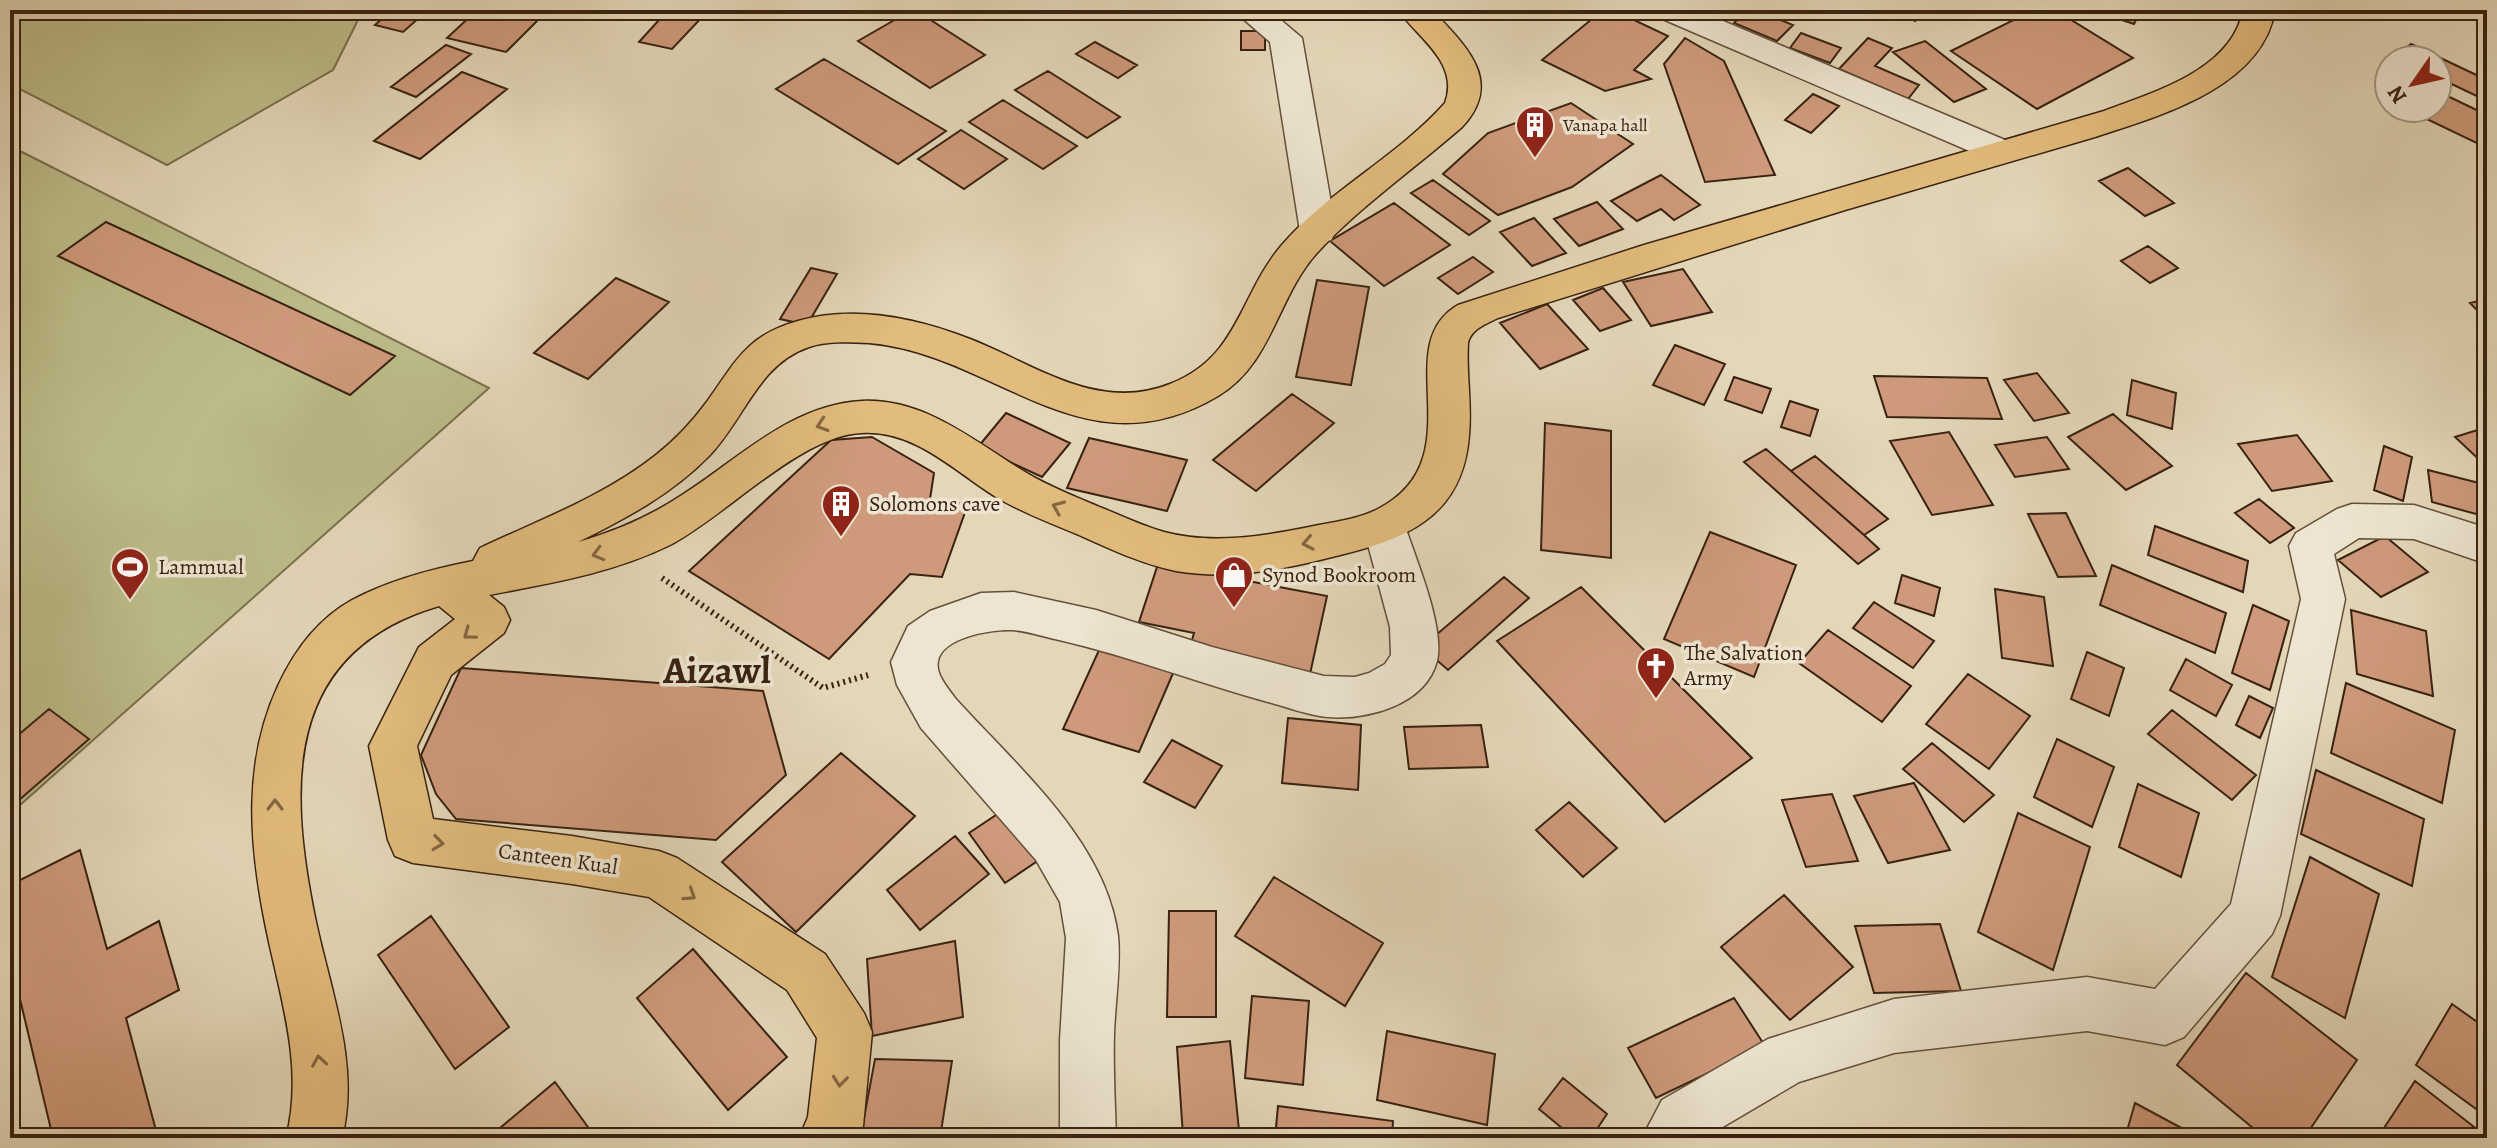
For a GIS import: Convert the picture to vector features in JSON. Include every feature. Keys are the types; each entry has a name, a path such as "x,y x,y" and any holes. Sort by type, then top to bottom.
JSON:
{"main road":[{"path":"446,586 656,478 712,425 749,365 771,346 802,334 832,329 873,331 926,341 953,349 1050,394 1081,404 1118,408 1154,406 1188,394 1214,380 1236,361 1284,270 1302,246 1406,158 1456,112 1465,97 1466,81 1460,66 1414,10"},
{"path":"314,1138 323,1083 285,891 273,804 285,728 306,675 329,645 356,622 384,606 446,586 575,560 618,548 669,525 793,437 820,424 853,417 891,419 928,431 1027,494 1146,545 1181,554 1258,553 1384,526 1411,510 1438,481 1450,441 1448,348 1452,332 1464,318 1484,308 1717,234 2124,114 2186,89 2213,73 2240,52 2257,28 2259,10"},
{"name":"Canteen Kual","path":"446,586 488,620 435,661 393,746 413,840 572,860 659,875 806,972 845,1032 835,1126 827,1138"}],"street":[{"path":"1249,10 1286,38 1318,231"},
{"path":"1669,10 2000,151"},
{"path":"1670,1138 1682,1120 1787,1058 1894,1026 2087,1004 2165,1018 2254,916 2323,599 2311,546 2352,521 2414,522 2487,546"},
{"path":"1088,1138 1087,1040 1092,938 1085,902 1073,873 1054,844 938,713 920,685 914,662 924,640 946,625 981,612 1014,611 1071,623 1212,667 1324,696 1355,697 1380,691 1401,678 1414,660 1413,627 1384,526"}],"path":[{"path":"618,548 823,688 914,662"}],"green space":[{"path":"10,10 363,10 333,70 167,165 10,84"},
{"name":"Lammual","path":"22,152 489,388 10,814 10,160"}],"building":[{"path":"392,10 428,10 403,32 375,25"},
{"path":"477,10 548,10 506,52 447,38"},
{"path":"668,10 705,14 672,49 639,42"},
{"path":"912,10 985,55 930,88 858,41"},
{"path":"1603,10 1613,10 1668,36 1634,70 1651,79 1605,91 1542,60"},
{"path":"1747,10 1756,10 1793,25 1777,41 1734,23"},
{"path":"1895,10 1928,10 1915,21"},
{"path":"2034,10 2055,10 2133,58 2037,109 1951,51"},
{"path":"2092,10 2141,10 2134,24"},
{"path":"1241,31 1265,31 1265,50 1241,50"},
{"path":"1801,33 1841,48 1830,63 1790,48"},
{"path":"1685,38 1724,61 1775,175 1705,182 1664,64"},
{"path":"1868,38 1892,48 1875,66 1919,85 1908,99 1839,69"},
{"path":"1925,41 1986,89 1954,102 1893,52"},
{"path":"1095,42 1137,65 1118,78 1076,54"},
{"path":"446,45 471,54 416,97 391,87"},
{"path":"824,59 946,131 898,164 776,89"},
{"path":"2453,64 2487,80 2487,101 2453,85"},
{"path":"1048,71 1120,117 1087,138 1015,90"},
{"path":"462,72 507,89 420,159 374,141"},
{"path":"1813,94 1839,106 1811,133 1785,120"},
{"path":"2453,99 2487,115 2487,148 2437,124 2453,124"},
{"path":"1003,100 1077,146 1043,169 969,122"},
{"name":"Vanapa hall","path":"1571,103 1633,144 1572,187 1498,215 1443,174 1488,133"},
{"path":"961,130 1007,159 964,189 918,159"},
{"path":"2128,168 2174,203 2145,216 2099,181"},
{"path":"1661,175 1700,205 1674,220 1661,209 1637,221 1611,201"},
{"path":"1433,180 1490,221 1469,235 1411,193"},
{"path":"1597,202 1623,229 1579,246 1554,219"},
{"path":"1394,203 1450,245 1384,286 1330,241"},
{"path":"1534,218 1566,253 1532,266 1500,232"},
{"path":"106,222 395,356 350,395 58,256"},
{"path":"2148,246 2178,268 2150,283 2121,261"},
{"path":"1473,257 1493,272 1458,294 1438,278"},
{"path":"811,268 837,274 807,325 780,319"},
{"path":"1683,269 1712,312 1651,326 1623,282"},
{"path":"616,278 669,302 588,379 534,353"},
{"path":"1317,280 1369,287 1351,385 1296,377"},
{"path":"1603,288 1631,320 1600,331 1573,300"},
{"path":"2487,299 2487,320 2470,303"},
{"path":"1547,304 1588,349 1540,369 1500,323"},
{"path":"1675,345 1725,364 1704,405 1653,385"},
{"path":"2037,373 2069,413 2034,421 2004,380"},
{"path":"1874,376 1987,378 2002,419 1887,417"},
{"path":"1734,377 1771,389 1762,413 1725,400"},
{"path":"2132,380 2176,393 2172,429 2127,415"},
{"path":"1292,394 1334,423 1256,491 1213,460"},
{"path":"1790,401 1818,410 1810,436 1781,427"},
{"path":"1006,413 1070,443 1042,477 978,447"},
{"path":"2113,414 2172,466 2126,490 2068,437"},
{"path":"1545,423 1611,431 1611,558 1541,550"},
{"path":"2487,427 2487,467 2455,437"},
{"path":"1949,432 1993,505 1932,515 1890,441"},
{"path":"2297,435 2332,481 2272,491 2238,444"},
{"name":"Solomons cave","path":"872,437 934,473 930,499 968,504 942,577 910,574 829,659 689,571 831,440"},
{"path":"2047,437 2069,469 2015,477 1995,445"},
{"path":"1089,438 1187,460 1167,511 1067,488"},
{"path":"2384,446 2412,457 2403,501 2374,490"},
{"path":"1766,449 1879,549 1858,564 1744,462"},
{"path":"1815,456 1888,519 1864,535 1791,471"},
{"path":"2428,470 2487,485 2487,517 2432,502"},
{"path":"2259,499 2294,528 2270,543 2235,513"},
{"path":"2066,513 2096,576 2058,577 2028,514"},
{"path":"2155,526 2248,561 2243,592 2148,555"},
{"path":"1710,532 1796,565 1754,677 1664,639"},
{"path":"2385,536 2428,572 2381,597 2338,560"},
{"name":"Synod Bookroom","path":"1158,564 1327,596 1310,674 1189,651 1194,633 1139,622"},
{"path":"2112,565 2226,613 2215,653 2100,605"},
{"path":"2478,571 2487,573 2487,630"},
{"path":"1902,575 1940,588 1934,616 1895,603"},
{"path":"1504,577 1529,598 1448,670 1422,647"},
{"path":"1581,587 1752,758 1665,822 1497,641"},
{"path":"1995,589 2044,597 2053,666 2002,658"},
{"path":"1874,602 1934,641 1913,668 1853,628"},
{"path":"2253,605 2289,621 2270,690 2232,673"},
{"path":"2351,610 2426,631 2433,696 2357,674"},
{"path":"1828,630 1911,686 1882,722 1799,663"},
{"path":"1100,648 1174,671 1139,752 1063,729"},
{"path":"2087,652 2124,668 2109,716 2071,699"},
{"path":"2186,659 2232,685 2216,716 2170,690"},
{"path":"461,668 763,691 786,775 716,840 456,819 436,794 421,755"},
{"path":"1968,674 2030,716 1989,769 1926,724"},
{"path":"2346,683 2455,730 2442,803 2331,753"},
{"path":"2249,696 2273,708 2260,738 2236,725"},
{"path":"49,709 89,739 10,808 10,742"},
{"path":"2172,710 2256,775 2232,800 2148,734"},
{"path":"1288,718 1361,725 1358,790 1282,783"},
{"path":"1481,725 1488,767 1409,769 1404,727"},
{"path":"2057,739 2114,767 2092,827 2034,797"},
{"path":"1172,740 1222,766 1195,808 1144,782"},
{"path":"1932,743 1994,795 1964,822 1903,769"},
{"path":"841,753 915,816 796,932 722,862"},
{"path":"2316,770 2424,819 2412,886 2301,834"},
{"path":"1914,783 1950,850 1888,863 1854,796"},
{"path":"2138,784 2199,813 2181,877 2119,847"},
{"path":"1832,794 1858,861 1806,867 1782,800"},
{"path":"1569,802 1617,848 1583,877 1536,830"},
{"path":"1002,811 1039,860 1005,883 969,833"},
{"path":"2018,813 2090,847 2053,970 1978,932"},
{"path":"955,836 989,874 920,930 887,890"},
{"path":"80,850 107,949 159,921 179,990 126,1018 158,1138 53,1138 10,957 10,885"},
{"path":"2310,857 2379,894 2345,1018 2272,977"},
{"path":"1274,877 1383,943 1345,1006 1235,936"},
{"path":"1784,895 1853,967 1790,1020 1721,947"},
{"path":"1169,911 1216,911 1216,1017 1167,1017"},
{"path":"431,916 509,1027 455,1069 378,955"},
{"path":"1940,924 1961,991 1874,993 1855,926"},
{"path":"955,941 963,1017 872,1036 867,959"},
{"path":"693,949 787,1057 728,1110 637,998"},
{"path":"2246,973 2357,1060 2304,1138 2265,1138 2177,1065"},
{"path":"1252,996 1309,1001 1303,1085 1245,1078"},
{"path":"1734,998 1765,1046 1656,1098 1628,1048"},
{"path":"2452,1004 2487,1029 2487,1117 2416,1065"},
{"path":"1387,1031 1495,1054 1487,1125 1377,1100"},
{"path":"1230,1041 1239,1130 1183,1136 1177,1047"},
{"path":"875,1059 952,1061 940,1138 861,1134"},
{"path":"1563,1078 1607,1114 1591,1138 1574,1138 1539,1109"},
{"path":"2415,1081 2487,1138 2396,1138 2384,1128"},
{"path":"555,1082 596,1138 488,1138"},
{"path":"2135,1103 2200,1138 2125,1138"},
{"path":"1278,1106 1393,1121 1392,1138 1275,1138"},
{"path":"2009,1128 2013,1138 1950,1138"},
{"path":"1897,1129 1901,1138 1860,1138"}],"place":[{"name":"Vanapa hall","path":"1535,159"},
{"name":"Solomons cave","path":"841,538"},
{"name":"Lammual","path":"130,601"},
{"name":"Synod Bookroom","path":"1234,609"},
{"name":"The Salvation Army","path":"1656,700"}],"district":[{"name":"Aizawl","path":"717,670"}]}
